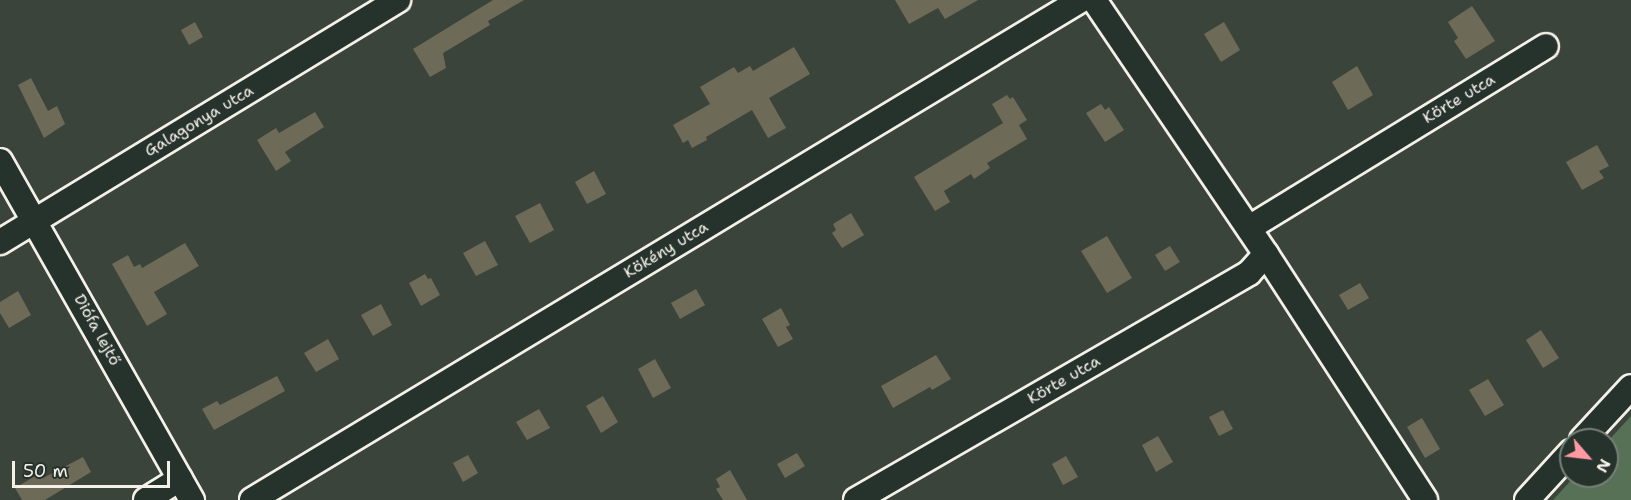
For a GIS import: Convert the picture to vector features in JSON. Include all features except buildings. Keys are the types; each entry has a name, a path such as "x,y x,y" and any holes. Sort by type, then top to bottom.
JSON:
{"street":[{"name":"Galagonya utca","path":"0,242 398,0"},
{"name":"Kökény utca","path":"252,500 1081,0"},
{"path":"1094,0 1249,228 1425,500"},
{"name":"Körte utca","path":"1249,228 1546,46"},
{"name":"Diófa lejtő","path":"0,161 192,500"},
{"name":"Körte utca","path":"856,500 1249,273 1266,254"},
{"path":"1593,428 1631,387"},
{"path":"1527,500 1559,465"},
{"path":"146,500 180,479"}],"green space":[{"path":"1631,416 1631,500 1553,500 1564,488 1619,488 1619,429"}]}
